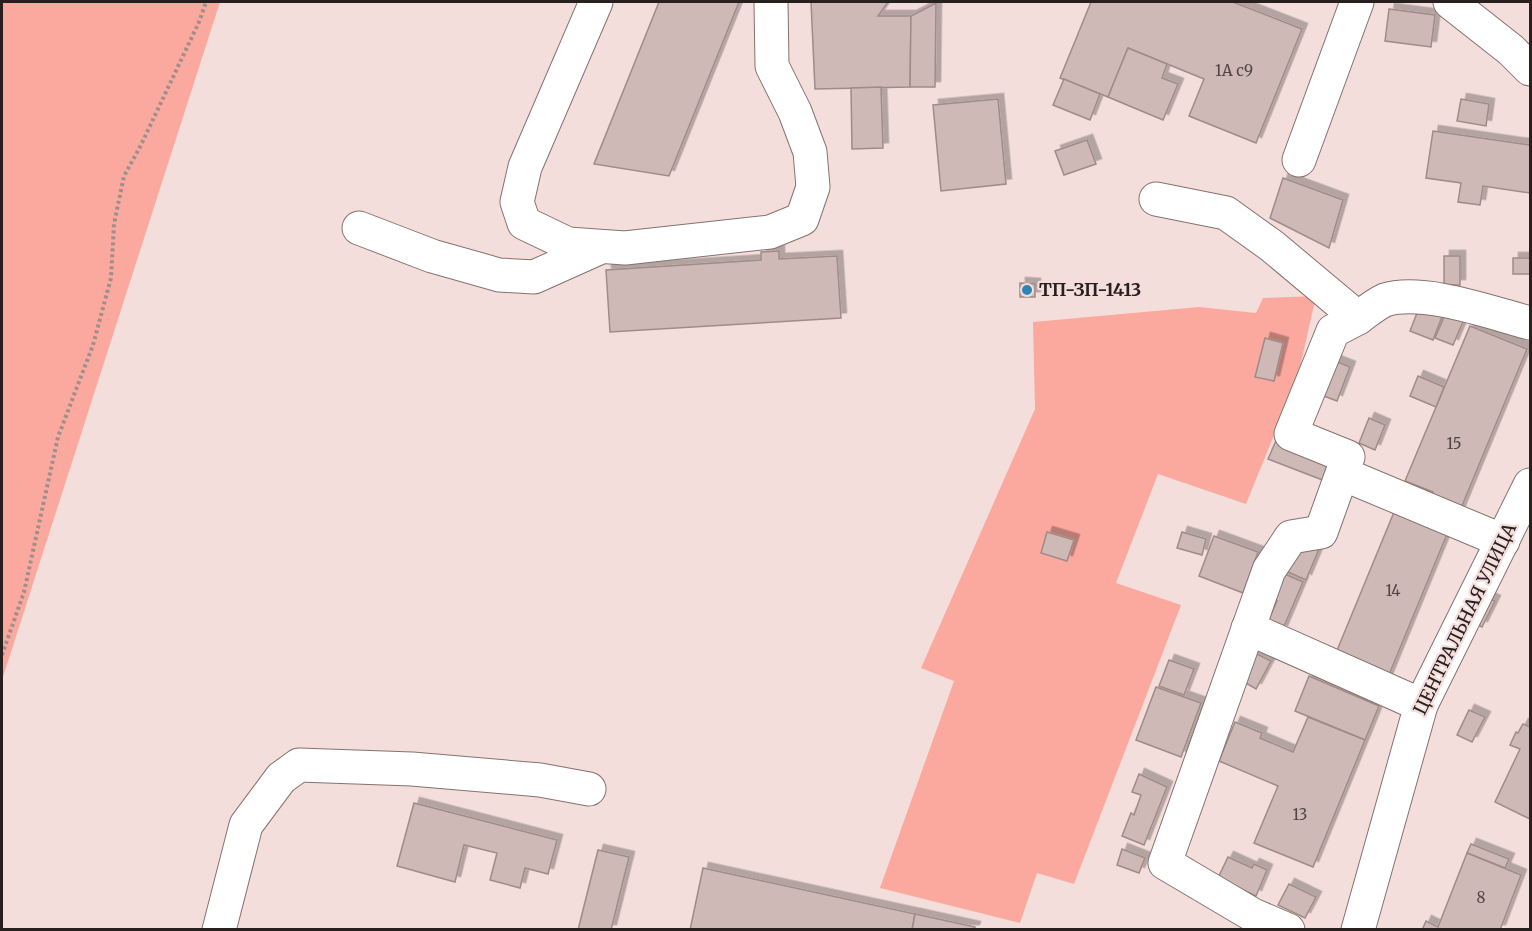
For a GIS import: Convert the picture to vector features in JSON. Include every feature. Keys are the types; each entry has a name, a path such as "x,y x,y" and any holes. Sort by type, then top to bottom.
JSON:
{"street":[{"path":"596,2 525,167 517,202 524,223 568,244 626,248 770,232 802,219 813,188 810,152 795,112 772,66 771,2"},
{"path":"1299,160 1357,2"},
{"path":"1450,2 1511,50 1530,69"},
{"path":"1156,199 1226,213 1272,246 1358,318"},
{"path":"359,228 432,256 500,275 534,278 603,246"},
{"path":"1288,930 1253,915 1165,863 1269,570 1291,537 1321,532 1348,457 1291,434 1333,331 1384,301 1410,297 1432,298 1530,323"},
{"path":"1343,474 1503,541"},
{"name":"ЦЕНТРАЛЬНАЯ УЛИЦА","path":"1358,930 1421,705 1530,485"},
{"path":"1248,628 1421,705"},
{"path":"219,930 246,825 281,778 299,765 494,776 540,780 589,789"}],"path":[{"path":"2,655 24,592 58,437 93,345 111,278 114,224 124,176 199,22 206,2"}],"shaded area":[{"path":"2,2 220,2 2,680"},
{"path":"1316,296 1298,376 1246,504 1158,474 1116,583 1181,605 1074,884 1037,873 1020,923 880,888 954,681 921,668 1035,409 1033,322 1199,307 1256,313 1263,298"}],"building":[{"path":"659,2 739,2 669,176 594,164"},
{"path":"811,2 888,2 878,16 911,16 910,87 815,89"},
{"path":"1091,2 1233,2 1302,29 1256,143 1189,116 1204,79 1128,48 1108,97 1060,78"},
{"path":"936,3 935,87 910,87 911,16"},
{"path":"1389,9 1435,15 1431,47 1385,41"},
{"path":"1128,48 1167,64 1162,78 1178,84 1163,120 1108,97"},
{"path":"1064,79 1100,94 1090,120 1053,105"},
{"path":"881,87 883,148 852,149 851,88"},
{"path":"998,99 1006,184 941,191 933,105"},
{"path":"1461,99 1489,104 1486,126 1457,121"},
{"path":"1433,131 1530,145 1530,193 1483,186 1480,205 1458,202 1461,183 1426,178"},
{"path":"1087,140 1096,164 1064,175 1055,151"},
{"path":"1283,178 1343,200 1329,248 1270,218"},
{"path":"779,251 779,259 837,256 841,318 610,332 606,270 761,260 761,252"},
{"path":"1444,256 1460,256 1460,285 1444,285"},
{"path":"1513,258 1530,258 1530,274 1513,274"},
{"name":"ТП-ЗП-1413","path":"1020,283 1035,284 1035,297 1020,297"},
{"path":"1420,305 1443,314 1433,340 1410,331"},
{"path":"1447,310 1465,317 1453,345 1435,338"},
{"path":"1470,326 1527,349 1459,513 1429,500 1433,492 1405,481"},
{"path":"1265,338 1283,343 1274,381 1255,377"},
{"path":"1330,359 1350,367 1337,401 1316,393"},
{"path":"1418,376 1444,387 1436,407 1410,396"},
{"path":"1369,418 1385,425 1375,450 1359,443"},
{"path":"1278,436 1335,458 1325,481 1268,459"},
{"path":"1399,500 1452,522 1386,682 1333,660"},
{"path":"1047,532 1074,540 1067,561 1041,553"},
{"path":"1182,532 1206,539 1202,555 1177,548"},
{"path":"1214,536 1258,552 1243,593 1199,576"},
{"path":"1301,542 1319,549 1306,580 1288,572"},
{"path":"1278,571 1303,582 1282,631 1267,624 1277,601 1268,597"},
{"path":"1483,595 1495,601 1482,627 1470,621"},
{"path":"1253,652 1271,661 1256,689 1239,679"},
{"path":"1169,660 1194,669 1184,695 1159,686"},
{"path":"1309,676 1379,706 1365,740 1295,711"},
{"path":"1156,687 1201,703 1181,757 1136,740"},
{"path":"1469,710 1485,717 1472,742 1457,735"},
{"path":"1308,717 1365,740 1313,867 1254,843 1278,786 1219,761 1235,722 1262,733 1260,738 1293,752"},
{"path":"1523,724 1530,727 1530,819 1495,802 1520,749 1510,745"},
{"path":"1139,774 1167,787 1144,845 1122,836 1131,813 1134,815 1141,795 1132,792"},
{"path":"414,803 557,840 548,874 525,868 520,888 490,880 497,853 464,845 455,882 397,866"},
{"path":"1471,844 1509,859 1505,868 1467,853"},
{"path":"1122,849 1145,858 1139,873 1117,865"},
{"path":"598,850 629,857 611,930 578,930"},
{"path":"1467,853 1521,875 1500,930 1422,930 1426,921 1438,927"},
{"path":"1228,857 1252,868 1254,864 1267,870 1256,896 1218,878"},
{"path":"703,868 915,914 912,930 690,930"},
{"path":"1289,884 1316,897 1305,918 1278,905"},
{"path":"915,914 975,927 974,930 912,930"}],"place":[{"name":"ТП-ЗП-1413","path":"1027,290"}]}
